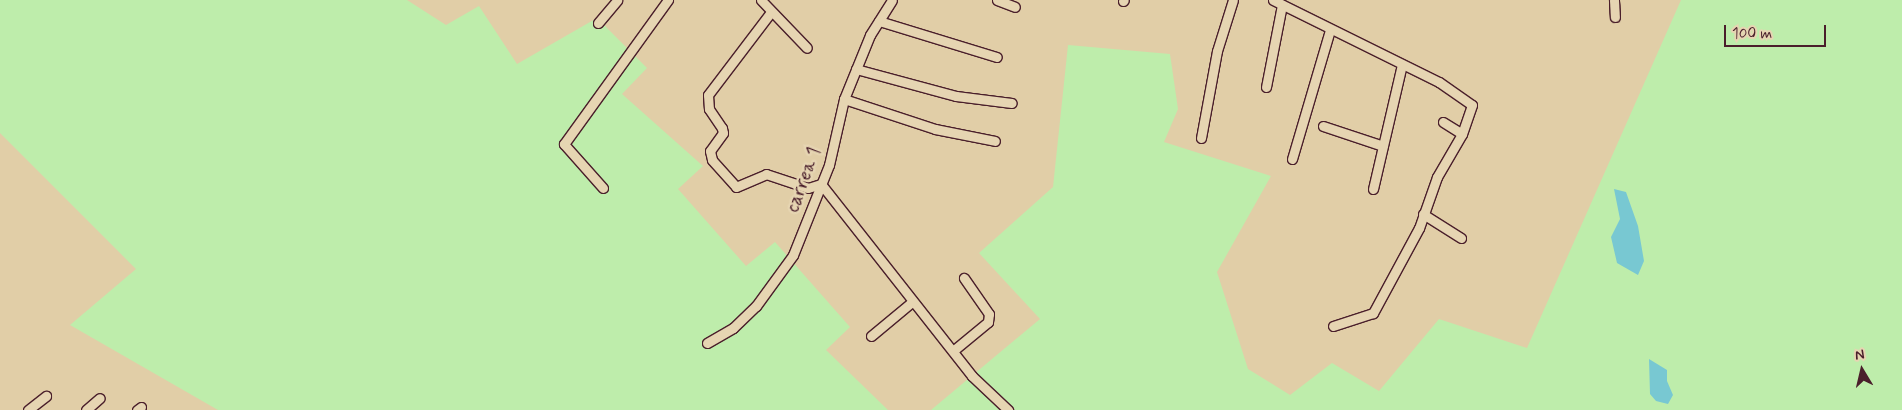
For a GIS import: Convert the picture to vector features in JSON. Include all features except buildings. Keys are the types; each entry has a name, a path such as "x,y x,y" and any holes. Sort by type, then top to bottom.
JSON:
{"street":[{"path":"598,23 617,0"},
{"path":"603,188 564,144 668,0"},
{"path":"761,0 808,48"},
{"path":"997,0 1016,7"},
{"path":"1201,138 1217,52 1233,0"},
{"path":"1273,0 1330,30 1439,82 1472,105 1462,134 1437,177 1419,228 1373,313 1333,326"},
{"path":"1614,0 1615,17"},
{"name":"carrea 1","path":"707,343 733,328 756,306 793,255 821,184 844,99 888,1"},
{"path":"1266,88 1282,5"},
{"path":"771,12 708,95 709,109 722,128 723,133 710,150 712,160 736,187 766,174 808,188 821,184 912,302 954,350 972,376 1008,410"},
{"path":"879,21 997,57"},
{"path":"1292,159 1330,30"},
{"path":"1373,189 1402,64"},
{"path":"856,69 956,96 1012,102"},
{"path":"844,99 935,129 995,141"},
{"path":"1442,122 1462,134"},
{"path":"1323,126 1383,146"},
{"path":"1423,214 1461,238"},
{"path":"954,350 988,322 989,314 964,278"},
{"path":"871,336 912,302"},
{"path":"28,410 46,396"},
{"path":"86,410 100,398"}],"green space":[{"path":"0,0 407,0 446,25 479,6 517,64 597,18 647,68 622,94 703,166 678,189 746,266 775,242 850,327 826,350 888,410 218,410 70,325 136,269 0,133"},
{"path":"1681,0 1902,0 1902,410 931,410 1040,319 979,253 1053,187 1068,45 1170,54 1178,109 1164,142 1271,176 1217,272 1248,369 1290,395 1332,363 1379,391 1439,319 1527,348"}],"water":[{"path":"1614,189 1626,192 1638,226 1644,261 1638,275 1617,263 1611,237 1620,219"},
{"path":"1649,359 1667,370 1667,381 1673,395 1668,404 1656,401 1650,394"}]}
